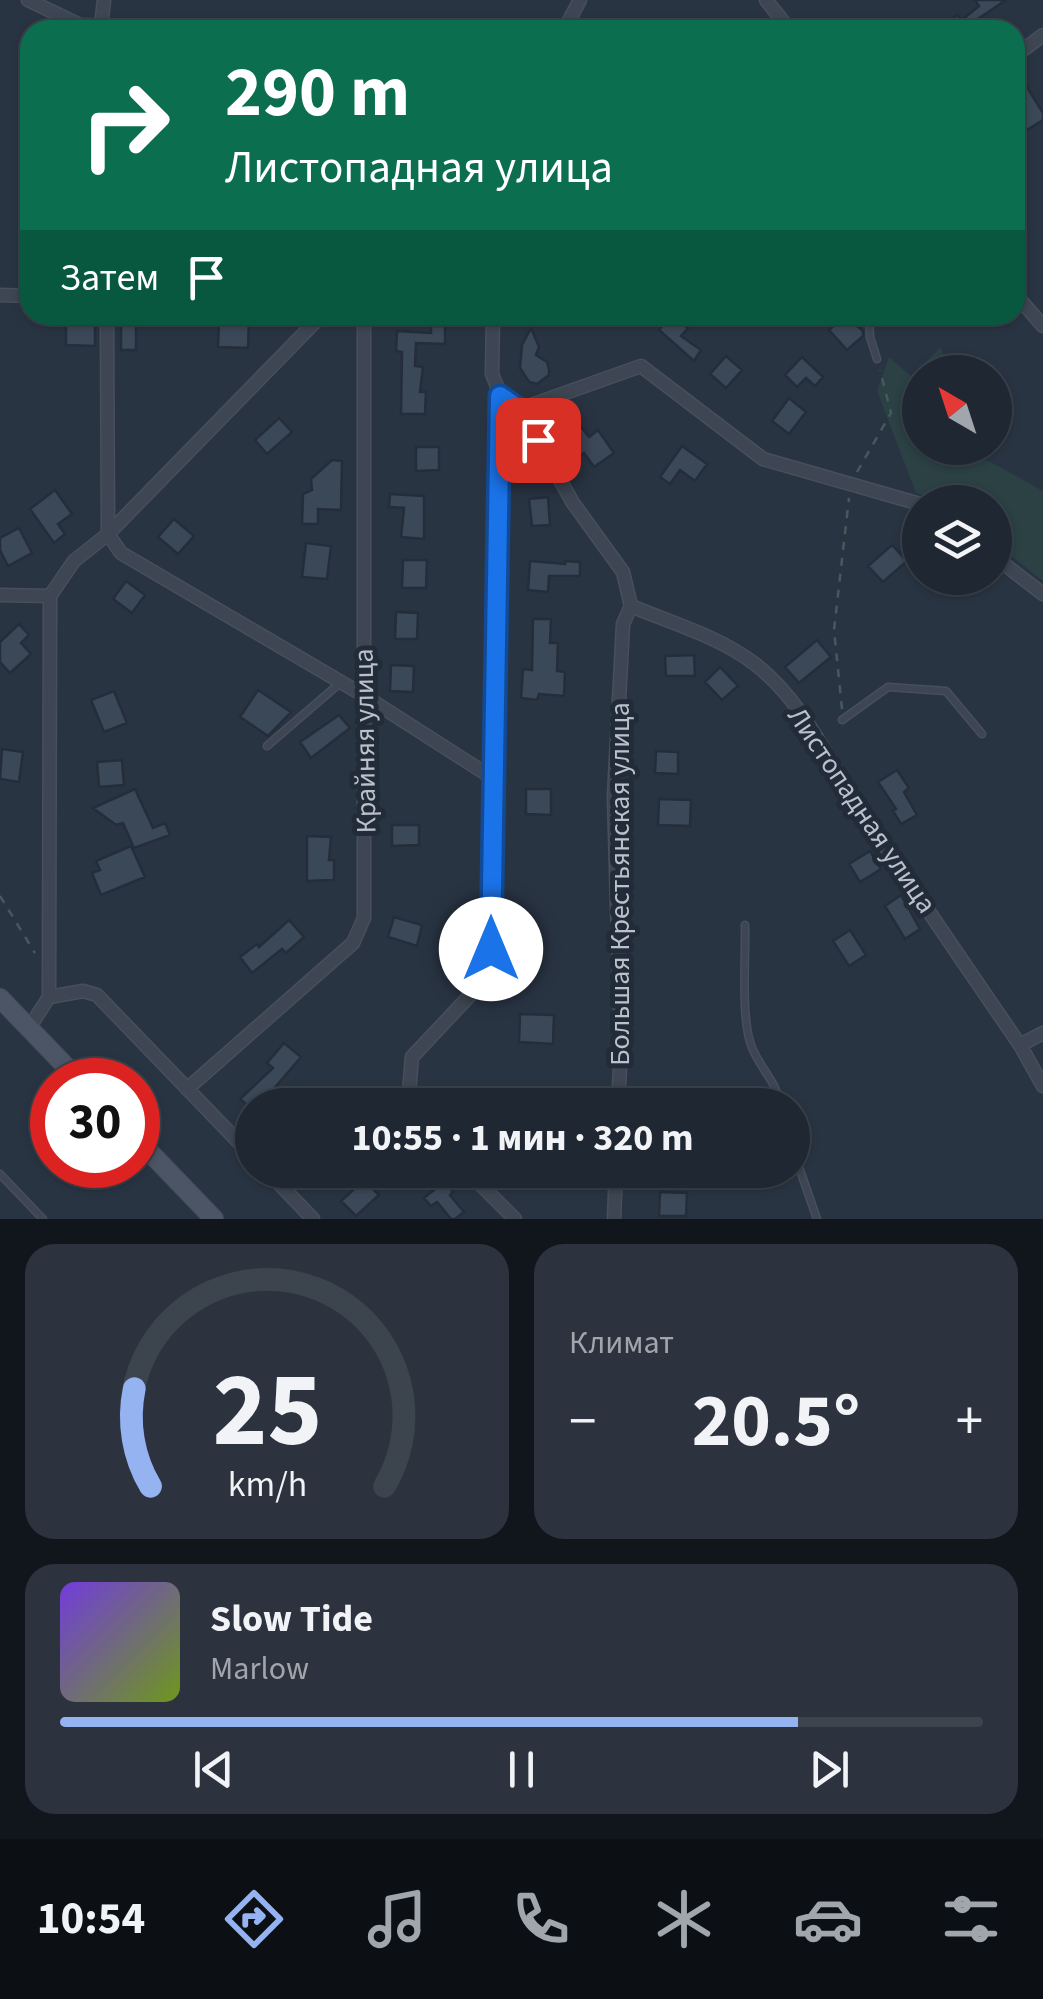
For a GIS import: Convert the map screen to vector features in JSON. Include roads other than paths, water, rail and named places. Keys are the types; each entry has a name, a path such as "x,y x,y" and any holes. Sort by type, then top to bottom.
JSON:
{"main road":[{"path":"0,998 58,1058"},
{"path":"160,1163 214,1219"}],"street":[{"path":"28,0 70,20"},
{"path":"766,0 782,20"},
{"path":"1025,305 1043,326"},
{"path":"106,325 108,534 122,553 363,695 492,777"},
{"path":"29,1028 49,997 50,596 74,561 108,534 312,325"},
{"name":"Крайняя улица","path":"187,1089 353,944 359,931 366,899 364,325"},
{"path":"409,1088 412,1056 490,974 500,396 492,374 492,325"},
{"path":"520,410 641,366 764,459 902,499"},
{"path":"500,396 520,410 573,503 623,572 632,606"},
{"path":"1012,570 1043,594"},
{"path":"0,596 50,596"},
{"name":"Листопадная улица","path":"632,606 709,638 752,662 780,689 822,743 859,808 1020,1045 1043,1086"},
{"name":"Большая Крестьянская улица","path":"619,1088 614,797 623,624 632,606"},
{"path":"49,997 83,991 97,996 235,1138"},
{"path":"1020,1045 1043,1033"},
{"path":"283,1188 313,1219"},
{"path":"484,1188 515,1219"},
{"path":"614,1219 615,1188"}],"lane":[{"path":"869,325 878,359"},
{"path":"268,746 340,682"},
{"path":"842,720 888,688 946,692 982,734"},
{"path":"746,924 747,1031 753,1050 777,1088"},
{"path":"0,1174 43,1219"},
{"path":"806,1188 816,1219"}]}
